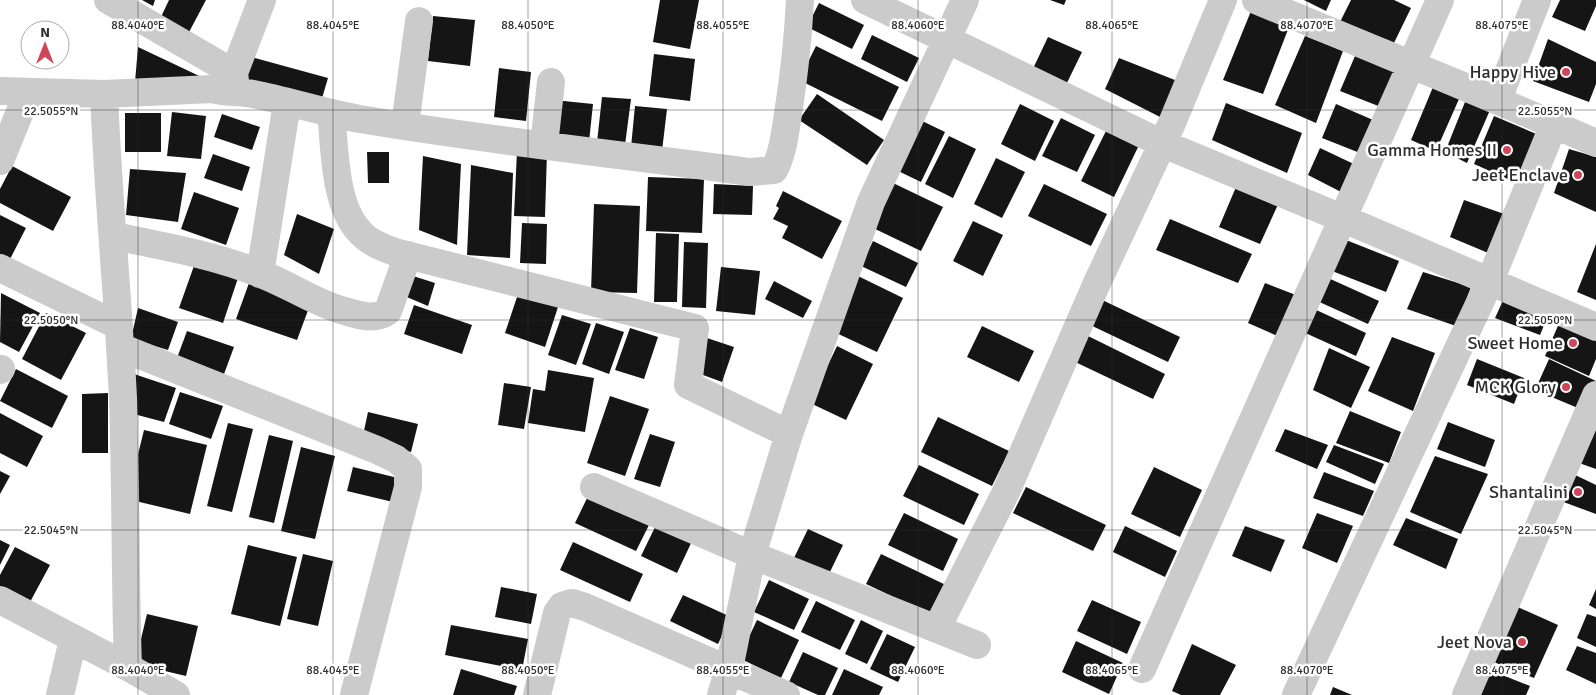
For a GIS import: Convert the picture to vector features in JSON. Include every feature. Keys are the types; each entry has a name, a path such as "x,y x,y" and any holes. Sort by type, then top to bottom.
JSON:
{"street":[{"path":"108,0 235,83 287,103 331,113 470,136 750,172 774,170 779,160 796,63 800,0"},
{"path":"0,91 104,94 212,89 226,93 235,83 262,0"},
{"path":"865,0 1161,143 1596,327"},
{"path":"721,695 729,669 752,555 789,434 871,202 965,0"},
{"path":"937,628 1006,492 1161,143 1172,123 1223,0"},
{"path":"1256,0 1412,67 1498,99 1596,142"},
{"path":"1142,669 1204,533 1272,374 1412,67 1440,0"},
{"path":"1498,99 1536,0"},
{"path":"406,126 419,21"},
{"path":"544,145 551,82"},
{"path":"0,161 28,92"},
{"path":"104,94 106,165 114,236 119,337 128,667"},
{"path":"260,274 287,103"},
{"path":"331,113 341,192 347,213 359,232 375,244 408,255 695,328 688,386 789,434"},
{"path":"1296,695 1490,281 1554,124"},
{"path":"114,236 198,254 260,274 339,309 371,317 380,317 388,311 408,255"},
{"path":"0,268 119,337 377,450 396,459 408,469 408,487 354,695"},
{"path":"1466,695 1596,395"},
{"path":"594,487 752,555 977,645"},
{"path":"0,600 73,640 128,667 176,695"},
{"path":"537,695 557,613 562,606 572,603 585,606 786,695"},
{"path":"60,695 73,640"}],"building":[{"path":"142,0 155,0 153,6"},
{"path":"169,0 206,0 188,34 160,19"},
{"path":"660,0 699,0 690,49 653,42"},
{"path":"1050,0 1066,0 1064,5"},
{"path":"1304,0 1331,0 1326,11"},
{"path":"1351,0 1394,0 1411,8 1392,47 1340,22"},
{"path":"1560,0 1596,0 1596,6 1585,31 1552,17"},
{"path":"819,3 864,25 852,49 807,27"},
{"path":"1251,11 1289,27 1263,94 1223,80"},
{"path":"433,16 475,20 470,66 428,61"},
{"path":"872,35 919,58 907,82 861,59"},
{"path":"1305,36 1343,51 1316,123 1275,105"},
{"path":"1048,37 1082,52 1063,91 1030,75"},
{"name":"Happy Hive","path":"1548,39 1596,62 1596,84 1589,102 1533,81"},
{"path":"816,46 899,87 882,121 799,80"},
{"path":"138,47 212,82 135,82"},
{"path":"654,54 695,59 690,101 649,96"},
{"path":"248,56 328,78 320,105 241,83"},
{"path":"1355,56 1402,75 1386,109 1340,91"},
{"path":"1119,58 1180,82 1166,120 1105,89"},
{"path":"499,68 531,72 526,121 494,117"},
{"path":"1433,87 1459,99 1436,151 1411,140"},
{"path":"817,94 884,140 867,165 799,120"},
{"path":"602,97 631,99 625,145 597,142"},
{"path":"554,100 593,104 589,142 550,138"},
{"path":"1465,102 1490,110 1467,163 1445,152"},
{"path":"1226,103 1302,133 1287,173 1212,140"},
{"path":"1020,104 1054,121 1035,161 1001,144"},
{"path":"1336,104 1380,123 1365,155 1322,138"},
{"path":"635,106 667,109 662,151 631,147"},
{"path":"172,112 206,116 201,159 167,156"},
{"path":"125,113 161,113 161,152 125,152"},
{"path":"222,114 260,127 252,150 214,137"},
{"name":"Gamma Homes II","path":"1494,116 1541,136 1519,184 1474,164"},
{"path":"1061,118 1095,135 1077,172 1042,156"},
{"path":"918,119 945,132 921,182 894,169"},
{"path":"1108,127 1140,143 1114,197 1081,181"},
{"path":"949,136 976,149 953,198 925,184"},
{"path":"1320,148 1358,166 1345,194 1308,175"},
{"name":"Jeet Enclave","path":"1569,149 1596,157 1596,212 1554,193"},
{"path":"517,151 547,152 545,217 514,216"},
{"path":"367,152 389,152 389,183 368,183"},
{"path":"213,154 250,167 242,191 204,178"},
{"path":"423,156 461,164 457,245 419,230"},
{"path":"996,158 1025,172 1002,218 974,204"},
{"path":"471,165 513,173 510,258 467,255"},
{"path":"12,166 71,197 53,231 0,203 0,189"},
{"path":"130,169 186,173 178,222 126,215"},
{"path":"648,177 704,179 702,233 646,231"},
{"path":"1239,180 1281,198 1260,244 1219,227"},
{"path":"893,183 943,207 921,251 871,227"},
{"path":"714,184 753,186 752,215 713,214"},
{"path":"1044,184 1107,214 1091,246 1028,216"},
{"path":"783,191 842,221 822,259 782,238 788,226 773,219 779,208 776,206"},
{"path":"194,192 239,208 226,245 181,229"},
{"path":"1464,200 1510,216 1493,255 1450,237"},
{"path":"594,204 640,206 637,293 591,292"},
{"path":"297,214 334,229 319,274 284,255"},
{"path":"0,215 26,228 7,265 0,261"},
{"path":"1170,219 1252,254 1238,283 1156,250"},
{"path":"973,221 1003,235 983,276 953,261"},
{"path":"522,223 547,224 546,264 520,263"},
{"path":"656,233 679,234 677,302 654,302"},
{"path":"1346,240 1399,261 1386,292 1332,271"},
{"path":"873,241 918,263 906,287 861,266"},
{"path":"684,242 708,243 706,308 682,307"},
{"path":"1596,244 1596,300 1577,292"},
{"path":"195,263 238,278 223,323 179,308"},
{"path":"721,267 760,271 755,315 716,311"},
{"path":"1423,272 1471,287 1456,326 1407,309"},
{"path":"410,275 435,283 428,306 402,295"},
{"path":"858,276 903,298 877,352 832,331"},
{"path":"1326,277 1379,301 1368,324 1315,300"},
{"path":"774,281 812,301 803,318 765,299"},
{"path":"249,283 310,305 297,340 236,319"},
{"path":"1265,283 1301,297 1282,338 1248,323"},
{"path":"1,293 40,313 19,352 0,342"},
{"path":"518,294 558,307 545,347 505,333"},
{"path":"1506,294 1550,311 1540,335 1495,318"},
{"path":"1098,298 1180,337 1168,362 1086,323"},
{"path":"414,305 472,325 462,354 404,334"},
{"path":"138,308 178,322 168,350 131,339"},
{"path":"1312,308 1366,333 1356,356 1301,331"},
{"path":"46,313 86,333 61,380 22,359"},
{"name":"Sweet Home","path":"1563,314 1596,331 1596,359 1589,376 1545,356"},
{"path":"562,315 591,324 576,365 548,355"},
{"path":"596,323 624,332 609,374 582,364"},
{"path":"982,326 1034,351 1019,382 967,357"},
{"path":"630,328 658,337 644,379 615,370"},
{"path":"187,331 234,347 224,374 177,358"},
{"path":"1084,334 1165,374 1153,399 1071,360"},
{"path":"1392,337 1435,353 1413,411 1368,391"},
{"path":"707,338 734,347 722,382 695,372"},
{"path":"837,346 873,364 846,420 810,403"},
{"path":"1329,348 1370,367 1351,408 1313,390"},
{"path":"1477,359 1524,378 1514,404 1467,385"},
{"name":"MCK Glory","path":"1549,359 1596,381 1585,411 1535,390"},
{"path":"16,369 68,396 52,428 0,401"},
{"path":"548,370 594,378 585,432 528,423 533,389 545,391"},
{"path":"134,374 176,388 164,422 130,413"},
{"path":"504,383 531,387 524,429 498,425"},
{"path":"180,392 223,406 211,439 169,424"},
{"path":"108,393 108,453 82,453 82,394"},
{"path":"610,396 649,409 625,476 587,463"},
{"path":"1350,411 1401,432 1389,463 1336,443"},
{"path":"368,412 418,424 411,452 362,440"},
{"path":"0,413 43,436 27,467 0,453"},
{"path":"938,417 1009,451 992,486 921,452"},
{"path":"1596,421 1596,469 1579,463"},
{"path":"1448,422 1495,440 1485,467 1437,449"},
{"path":"228,423 253,429 232,512 207,506"},
{"path":"1285,429 1328,445 1317,469 1275,451"},
{"path":"144,430 207,445 190,514 127,499"},
{"path":"650,434 675,442 660,487 634,479"},
{"path":"269,435 293,441 274,523 249,517"},
{"path":"1334,445 1384,464 1375,484 1326,462"},
{"path":"301,447 335,456 315,539 281,531"},
{"path":"1435,456 1488,474 1461,534 1410,512"},
{"path":"919,465 979,494 964,525 903,496"},
{"path":"353,467 398,478 393,502 347,491"},
{"path":"1154,467 1202,490 1180,537 1131,514"},
{"path":"0,471 10,476 0,494"},
{"path":"1324,472 1374,491 1363,516 1313,498"},
{"name":"Shantalini","path":"1569,472 1596,485 1596,514 1558,500"},
{"path":"1026,487 1106,525 1093,551 1013,513"},
{"path":"590,492 651,521 636,551 575,523"},
{"path":"904,513 958,539 943,571 888,545"},
{"path":"1317,513 1353,526 1337,563 1302,548"},
{"path":"1406,518 1458,539 1446,569 1393,545"},
{"path":"657,523 693,539 677,573 641,556"},
{"path":"1125,526 1177,551 1165,577 1113,552"},
{"path":"1245,526 1285,540 1271,572 1232,556"},
{"path":"808,529 843,545 828,576 793,560"},
{"path":"0,540 10,545 0,565"},
{"path":"573,542 643,574 630,602 560,570"},
{"path":"248,545 297,557 280,626 231,614"},
{"path":"15,547 50,565 30,602 0,586 0,575"},
{"path":"303,554 333,561 318,626 287,619"},
{"path":"881,554 948,586 934,616 866,584"},
{"path":"769,580 809,599 794,630 754,612"},
{"path":"501,587 537,594 531,624 495,617"},
{"path":"1596,589 1596,609 1589,605"},
{"path":"683,595 731,617 718,644 670,621"},
{"path":"1092,600 1141,622 1127,654 1077,631"},
{"path":"816,601 855,620 840,650 801,632"},
{"name":"Jeet Nova","path":"1511,604 1558,625 1534,678 1486,659"},
{"path":"147,614 198,626 186,676 135,664"},
{"path":"1587,614 1596,617 1596,647 1577,638"},
{"path":"757,620 799,640 781,678 739,658"},
{"path":"861,620 883,631 867,664 845,654"},
{"path":"451,625 528,639 522,670 445,655"},
{"path":"887,634 915,647 898,682 870,669"},
{"path":"1076,641 1123,663 1109,694 1062,672"},
{"path":"1192,644 1236,665 1220,695 1181,695 1172,691"},
{"path":"1577,646 1596,653 1596,684 1566,670"},
{"path":"803,652 838,668 825,695 818,695 789,682"},
{"path":"1485,668 1530,686 1526,695 1473,695"},
{"path":"461,669 517,686 514,695 453,695"},
{"path":"844,669 883,687 879,695 832,695"},
{"path":"1333,687 1352,695 1330,695"}],"place":[{"name":"Happy Hive","path":"1566,72"},
{"name":"Gamma Homes II","path":"1507,150"},
{"name":"Jeet Enclave","path":"1578,175"},
{"name":"Sweet Home","path":"1573,343"},
{"name":"MCK Glory","path":"1566,387"},
{"name":"Shantalini","path":"1578,492"},
{"name":"Jeet Nova","path":"1522,642"}]}
